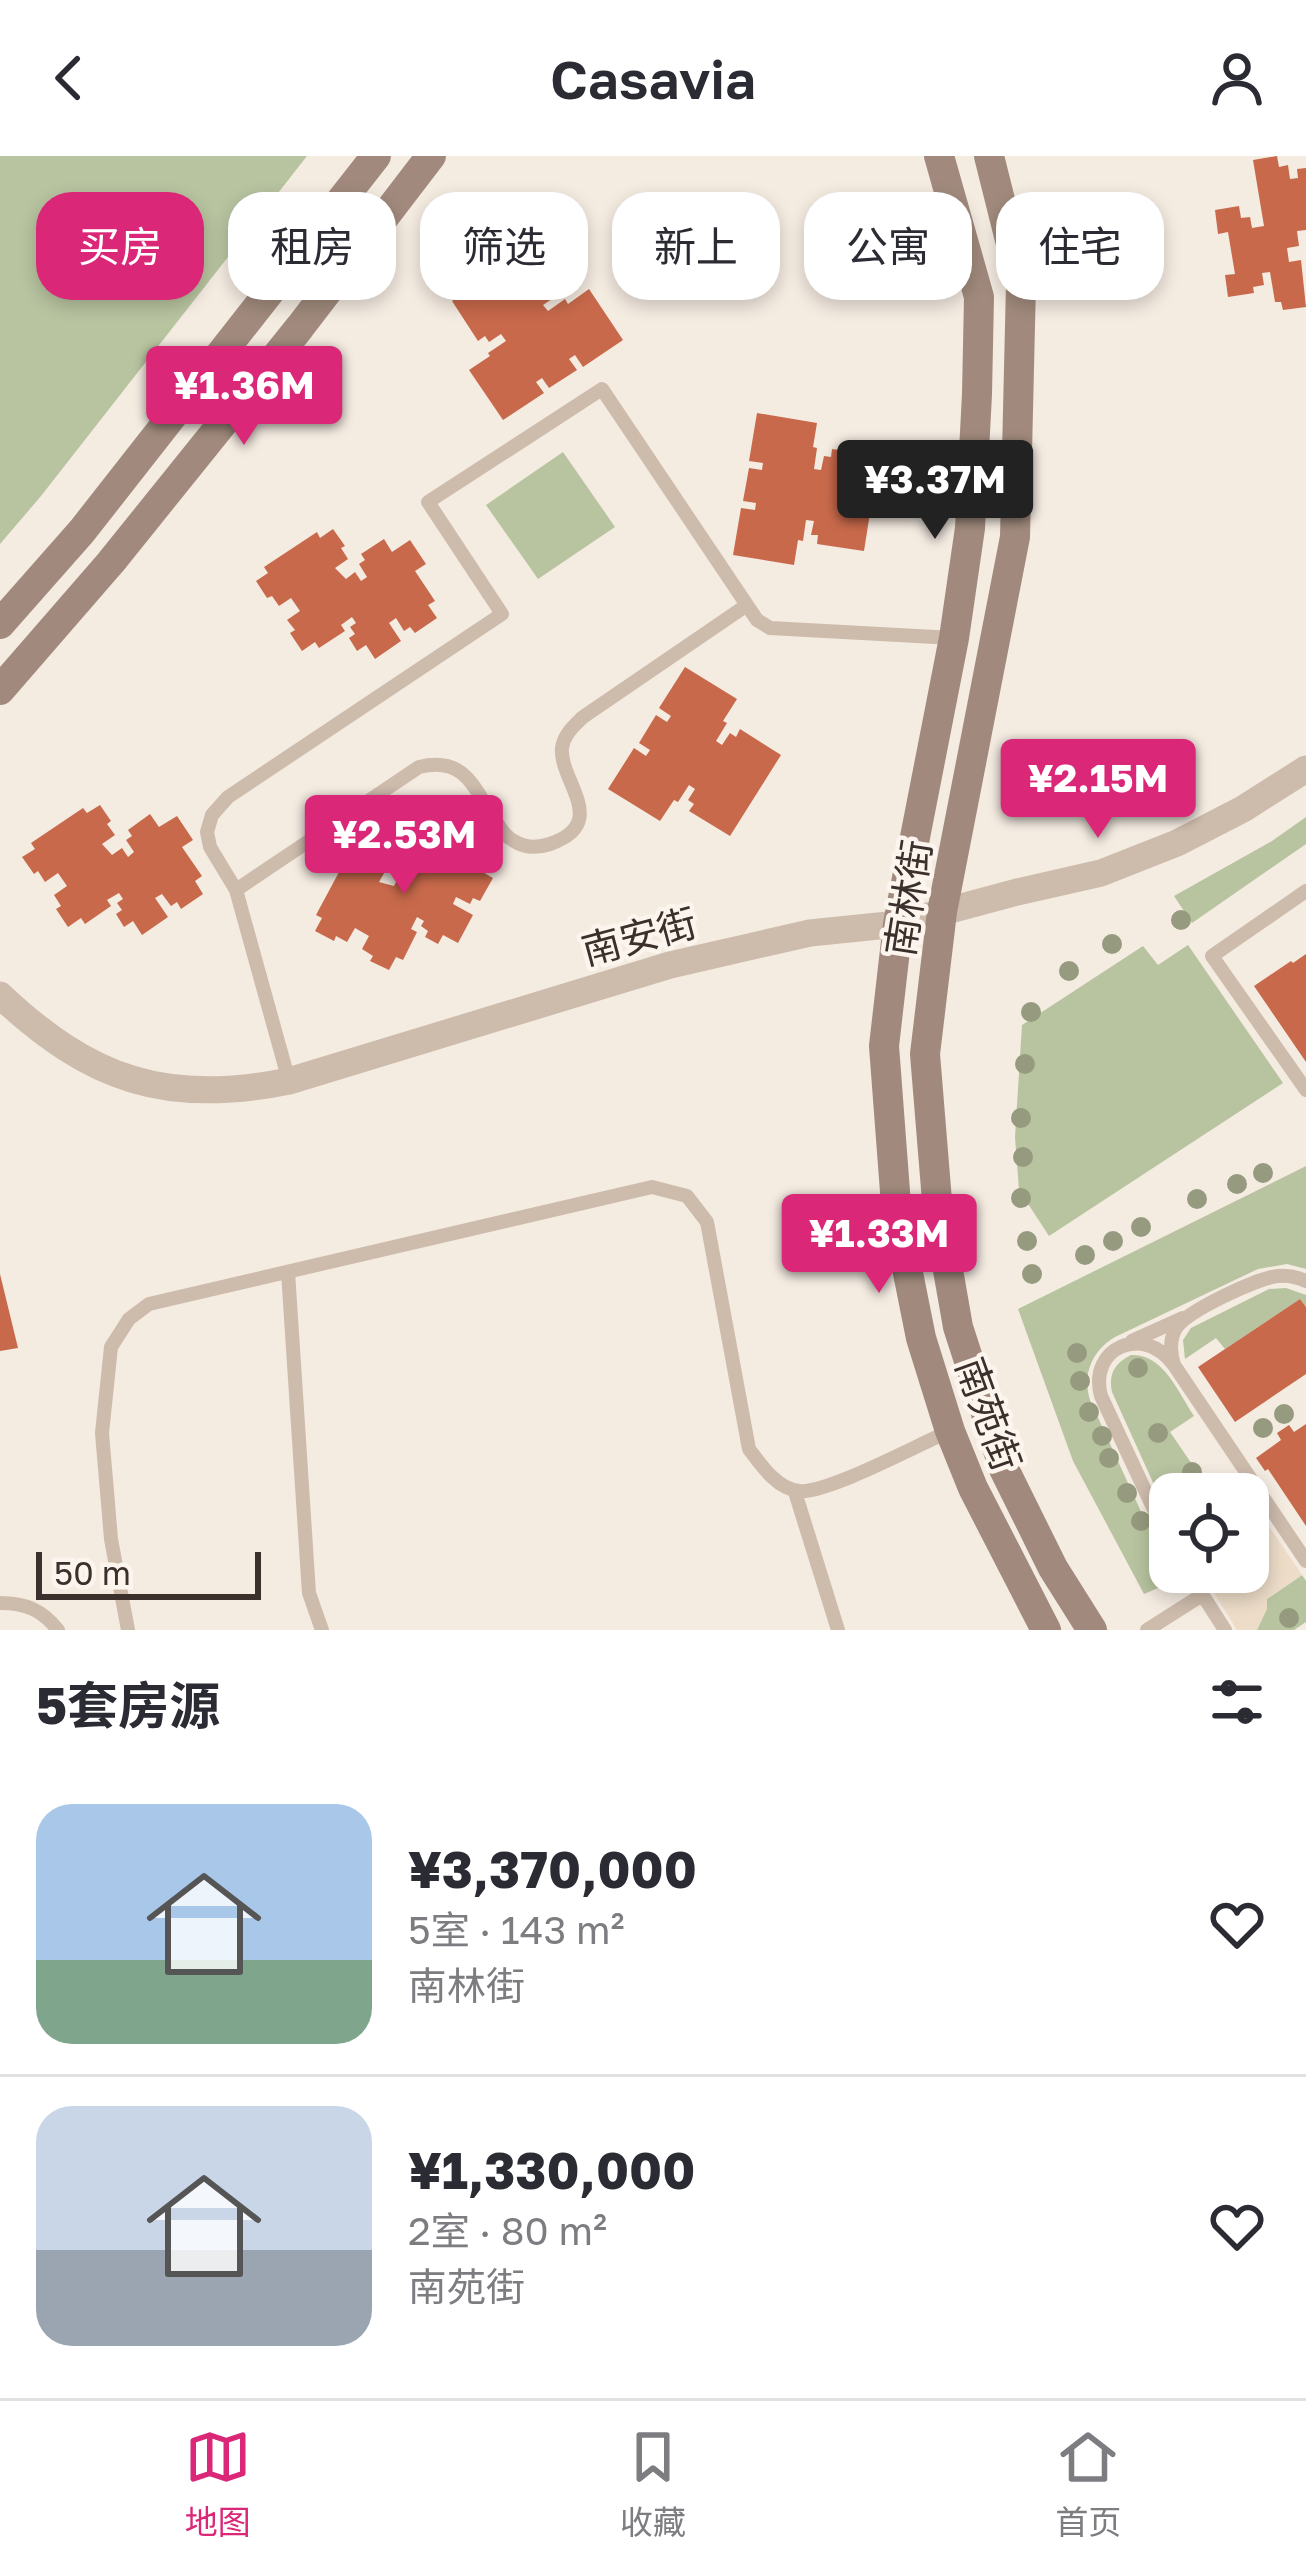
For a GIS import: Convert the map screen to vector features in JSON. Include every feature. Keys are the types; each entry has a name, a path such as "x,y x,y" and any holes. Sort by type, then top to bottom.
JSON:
{"main road":[{"path":"0,624 82,531 376,156"},
{"path":"0,690 111,562 430,156"},
{"name":"南林街","path":"898,924 954,638 970,527 979,297 939,156"},
{"name":"南林街","path":"989,156 1022,284 1016,537 942,912 925,1054 938,1213 958,1327 1004,1469 1053,1568 1092,1630"},
{"name":"南苑街","path":"898,924 884,1046 897,1218 921,1338 973,1488 1046,1630"}],"street":[{"name":"南安街","path":"0,995 35,1028 101,1069 143,1084 189,1091 254,1088 670,965 810,933 898,924 1101,873 1177,843 1306,769"}],"lane":[{"path":"289,1081 236,890 210,848 207,832 212,815 228,797 502,614 428,502 602,389 758,620 770,628 954,638"},
{"path":"236,890 419,767 436,763 452,765 467,777 506,836 517,844 533,847 558,840 579,818 576,789 561,752 573,727 747,605"},
{"path":"1306,891 1212,956 1306,1090"},
{"path":"128,1630 111,1539 102,1433 111,1346 129,1319 149,1304 652,1187 687,1196 706,1222 749,1449 768,1474 795,1492 838,1630"},
{"path":"288,1272 309,1593 322,1630"},
{"path":"1149,1498 1099,1388 1105,1360 1122,1346 1264,1279 1289,1276 1306,1281"},
{"path":"1174,1365 1171,1340 1190,1315"},
{"path":"1122,1346 1137,1342 1166,1354 1306,1561"},
{"path":"795,1492 823,1489 950,1430"},
{"path":"1147,1630 1202,1595 1225,1630"},
{"path":"0,1603 43,1611 58,1630"}],"green space":[{"path":"0,156 307,156 279,192 228,192 228,257 204,288 204,192 36,192 36,300 194,300 0,544"},
{"path":"563,452 615,527 538,579 486,505"},
{"path":"1306,817 1306,844 1192,923 1174,896"},
{"path":"1188,945 1283,1083 1049,1236 1019,1190 1015,1137 1022,1025 1143,946 1158,965"},
{"path":"1306,1166 1306,1269 1287,1264 1258,1269 1115,1337 1091,1364 1090,1400 1149,1529 1149,1592 1144,1594 1073,1461 1018,1309"},
{"path":"1286,1288 1306,1295 1306,1307 1300,1299 1225,1349 1216,1338 1185,1359 1183,1340 1191,1328 1269,1289"},
{"path":"1131,1355 1152,1360 1175,1386 1194,1416 1170,1432 1198,1473 1149,1474 1112,1392 1114,1370"},
{"path":"1302,1575 1306,1622 1294,1630 1257,1630 1267,1599"}],"shaded area":[{"path":"1269,1526 1302,1575 1267,1599 1257,1630 1237,1630 1214,1593 1269,1593"}],"building":[{"path":"1277,156 1279,167 1288,165 1290,179 1298,178 1297,169 1306,168 1306,230 1297,231 1299,246 1287,248 1289,262 1301,260 1306,307 1283,310 1281,302 1275,302 1270,272 1262,273 1264,285 1253,287 1254,293 1228,297 1225,275 1235,274 1228,232 1218,234 1215,210 1239,206 1241,218 1250,217 1252,228 1264,226 1253,160"},
{"path":"589,289 623,340 583,367 575,355 569,359 577,370 549,388 542,378 536,382 544,393 503,420 469,370 506,341 501,334 489,342 485,336 478,341 452,301 550,300 543,305 548,311 564,300 568,304 588,300"},
{"path":"757,413 817,423 814,469 821,470 824,456 831,457 832,449 879,456 864,551 817,544 818,535 811,535 814,521 806,520 794,565 733,555 741,508 755,510 756,503 743,501 749,468 762,470 763,463 749,461"},
{"path":"333,529 348,559 335,568 346,579 355,572 361,581 367,577 359,564 365,560 361,554 384,539 392,552 410,540 426,564 415,571 435,601 428,605 437,618 415,633 410,627 404,631 396,618 389,623 401,641 375,659 366,645 357,651 349,638 355,634 350,627 356,623 352,617 341,625 345,631 319,648 315,642 302,651 287,620 300,611 291,598 279,606 272,596 267,598 256,581 268,573 264,567 317,532 320,538"},
{"path":"685,667 737,699 716,741 722,745 730,733 736,737 740,729 781,755 730,836 689,811 694,804 688,800 695,789 689,785 660,821 608,789 634,748 646,756 650,750 639,743 656,715 667,722 671,716 659,708"},
{"path":"100,805 115,835 102,844 112,855 122,848 128,857 134,852 126,840 132,836 128,830 150,814 159,827 177,816 193,840 182,847 202,876 195,881 203,894 181,909 177,902 171,906 162,894 155,898 168,917 142,935 133,921 124,927 116,914 122,910 117,903 123,899 119,893 107,900 111,906 85,924 81,918 68,927 56,909 61,906 54,895 67,886 58,873 45,882 22,857 35,849 31,843 83,808 87,813"},
{"path":"432,822 457,835 452,847 483,864 479,870 493,878 480,901 473,898 470,904 456,897 453,904 473,915 458,943 443,935 438,944 425,937 424,921 417,917 411,929 417,932 403,960 396,957 389,970 370,961 373,956 362,949 369,936 355,928 347,942 315,931 322,918 316,915 346,859 352,862 359,848 387,868 379,882 394,886 399,876 408,881 412,874 399,867 402,861 396,857 408,833 422,840"},
{"path":"1306,954 1306,1062 1254,986"},
{"path":"0,1274 18,1348 0,1351"},
{"path":"1300,1299 1306,1307 1306,1374 1235,1422 1198,1367"},
{"path":"1306,1424 1306,1526 1256,1458 1281,1440 1277,1433 1289,1425 1294,1432"}]}
